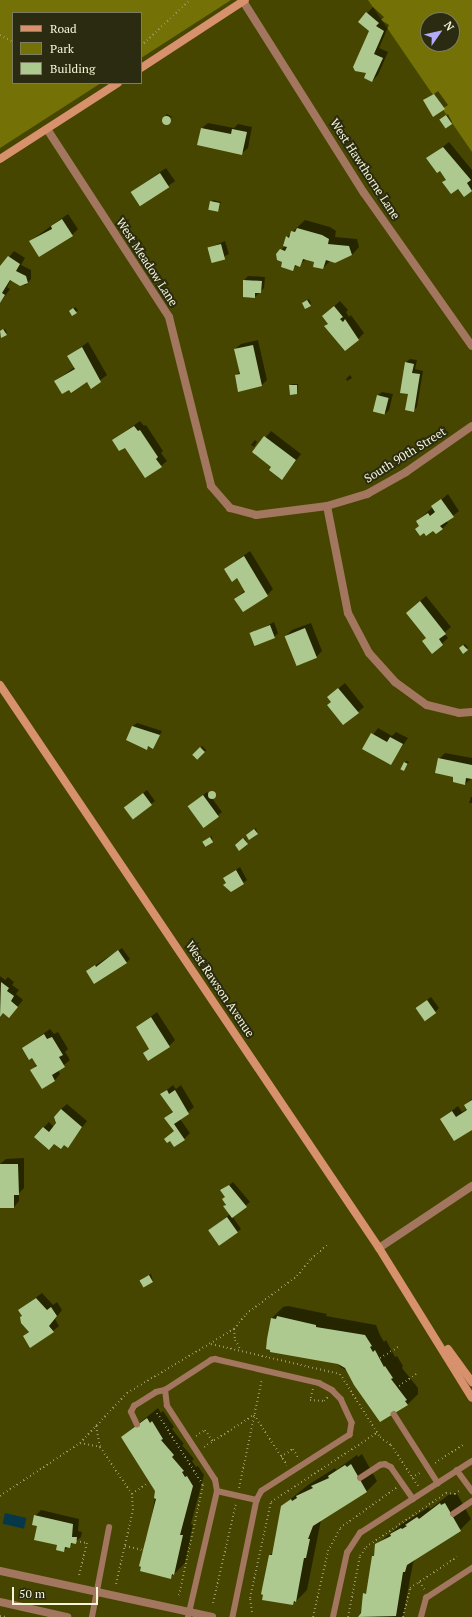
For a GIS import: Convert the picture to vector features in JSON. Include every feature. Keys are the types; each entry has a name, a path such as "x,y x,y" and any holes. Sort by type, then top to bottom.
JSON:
{"main road":[{"path":"142,67 244,1"},
{"path":"0,159 116,84"},
{"name":"West Rawson Avenue","path":"0,685 379,1248 472,1398"},
{"name":"West Rawson Avenue","path":"418,1309 472,1382"}],"street":[{"name":"West Hawthorne Lane","path":"244,1 364,193 472,346"},
{"name":"West Meadow Lane","path":"47,129 169,317 211,486 230,508"},
{"name":"South 90th Street","path":"230,508 256,515 327,506 367,494 406,472 472,426"},
{"path":"327,506 348,613 369,653 395,682 427,705 459,713 472,712"},
{"path":"379,1248 472,1186"},
{"path":"0,1571 96,1592 189,1615 212,1617"},
{"path":"0,1602 67,1617"}],"lane":[{"path":"136,1425 131,1412 134,1406 156,1392 165,1390 211,1360 215,1359 319,1384 332,1390 341,1399 352,1423 350,1435 262,1491 257,1500 233,1617"},
{"path":"165,1390 167,1406 215,1480 217,1491 189,1615"},
{"path":"394,1414 438,1483"},
{"path":"333,1617 352,1543 360,1534 472,1461"},
{"path":"360,1478 380,1465 386,1464 391,1467 413,1499"},
{"path":"458,1470 472,1491"},
{"path":"217,1491 257,1500"},
{"path":"453,1514 472,1501"},
{"path":"92,1617 109,1528"},
{"path":"421,1617 426,1598 472,1568"}],"path":[{"path":"142,45 190,0"},
{"path":"0,35 12,41"},
{"path":"0,1496 80,1443 127,1394 234,1329 246,1314 297,1276 311,1259 328,1244"},
{"path":"234,1329 235,1340 241,1351"},
{"path":"210,1344 251,1354"},
{"path":"380,1358 398,1347"},
{"path":"266,1357 266,1362"},
{"path":"399,1386 416,1374"},
{"path":"238,1489 262,1376"},
{"path":"338,1382 343,1378"},
{"path":"310,1400 324,1401 328,1397"},
{"path":"157,1413 203,1485 178,1595"},
{"path":"203,1448 254,1415"},
{"path":"254,1415 288,1467"},
{"path":"96,1425 100,1447 132,1494 133,1510 116,1584"},
{"path":"205,1430 213,1442"},
{"path":"252,1612 250,1598 271,1502 378,1433"},
{"path":"80,1443 100,1447"},
{"path":"432,1465 464,1444"},
{"path":"281,1457 293,1449"},
{"path":"407,1481 423,1471"},
{"path":"295,1478 299,1484"},
{"path":"132,1494 148,1483"},
{"path":"348,1617 360,1556 366,1547 446,1493 455,1494 462,1490"},
{"path":"426,1498 430,1504"},
{"path":"213,1603 236,1503"},
{"path":"76,1541 87,1543 79,1576"},
{"path":"125,1546 142,1550"},
{"path":"403,1617 410,1588 457,1558"},
{"path":"0,1616 6,1617"}],"green space":[{"path":"0,0 231,0 142,57 142,12 12,12 12,84 99,84 0,148"},
{"path":"368,0 472,0 472,152"}],"water":[{"path":"5,1513 26,1518 24,1529 3,1524"}],"building":[{"path":"366,12 379,23 376,26 384,31 374,54 383,58 372,82 364,78 366,73 355,71 353,67 369,31 358,22"},
{"path":"434,94 445,109 433,117 423,100"},
{"path":"166,115 171,120 166,125 161,120"},
{"path":"446,115 452,124 446,129 439,119"},
{"path":"201,128 231,134 232,129 247,132 242,155 197,145"},
{"path":"443,147 471,180 467,183 472,191 464,197 458,189 451,194 442,182 446,180 440,171 437,173 426,158"},
{"path":"160,173 169,187 140,206 131,192"},
{"path":"210,201 220,203 218,212 208,210"},
{"path":"62,219 73,236 39,257 29,241 52,229 51,226"},
{"path":"297,228 322,235 329,239 328,244 349,246 352,255 335,263 326,260 323,269 313,267 314,262 303,259 300,267 295,265 293,271 281,267 282,262 277,260 276,254 280,249 285,251 287,247 283,246 286,236 289,238 291,231 295,232"},
{"path":"221,244 225,259 212,263 207,248"},
{"path":"8,256 20,264 16,271 26,276 28,283 20,286 10,280 2,293 5,295 0,303 0,266"},
{"path":"243,280 262,281 261,293 255,293 255,298 243,297"},
{"path":"307,300 311,306 305,309 302,303"},
{"path":"334,306 343,317 340,319 343,322 345,319 359,340 345,351 324,326 328,324 322,316"},
{"path":"73,308 77,313 72,316 69,311"},
{"path":"3,329 7,335 1,338 0,331"},
{"path":"253,345 262,386 238,392 235,375 240,374 234,349"},
{"path":"82,347 101,382 91,389 87,382 71,393 69,390 62,394 54,381 75,369 67,356"},
{"path":"405,362 414,364 412,373 420,374 414,412 405,410 408,394 400,393"},
{"path":"289,385 297,385 297,394 290,395"},
{"path":"377,395 389,398 385,414 373,411"},
{"path":"134,426 138,431 140,430 158,457 156,459 162,467 145,478 125,448 119,451 112,440"},
{"path":"264,436 296,460 282,480 269,470 271,467 252,452"},
{"path":"441,499 454,517 440,526 443,529 436,534 433,531 426,536 424,533 420,536 415,529 419,526 416,521 428,513 430,516 435,512 431,506"},
{"path":"244,556 268,596 243,612 234,599 245,592 237,578 232,582 224,569"},
{"path":"420,601 446,634 439,639 443,645 432,654 422,641 426,638 406,613"},
{"path":"270,625 275,638 254,646 249,633"},
{"path":"305,628 317,658 297,666 285,636"},
{"path":"463,645 468,650 463,654 459,648"},
{"path":"338,688 359,713 343,725 327,705 331,702 327,697"},
{"path":"132,726 160,735 153,749 148,746 147,750 126,740"},
{"path":"371,733 387,742 390,737 403,744 391,765 362,749"},
{"path":"200,747 205,752 197,760 192,755"},
{"path":"438,758 472,765 472,779 466,778 465,785 453,782 453,777 435,773"},
{"path":"404,762 408,764 404,771 400,769"},
{"path":"212,791 215,792 215,798 212,799 209,798 208,795 209,792"},
{"path":"143,793 152,805 133,819 124,807"},
{"path":"203,795 219,817 203,828 188,806"},
{"path":"254,829 258,834 249,840 246,835"},
{"path":"210,837 213,842 205,847 202,842"},
{"path":"243,838 248,844 239,851 235,845"},
{"path":"236,870 244,884 231,892 223,885 226,883 223,878"},
{"path":"118,950 127,963 94,984 86,971 95,965 96,967"},
{"path":"1,982 9,988 7,991 14,996 11,1001 18,1007 9,1018 3,1013 0,1017"},
{"path":"427,1000 436,1013 425,1021 416,1008"},
{"path":"151,1017 170,1047 148,1061 143,1053 149,1049 136,1027"},
{"path":"44,1034 47,1039 52,1037 63,1055 59,1057 65,1067 52,1075 55,1081 42,1089 30,1070 37,1066 32,1058 29,1060 22,1048"},
{"path":"167,1090 169,1094 175,1090 189,1114 174,1124 185,1140 174,1147 170,1141 167,1143 164,1139 174,1131 164,1118 173,1112 160,1094"},
{"path":"472,1100 472,1130 454,1141 440,1119 452,1111 456,1117 467,1110 464,1105"},
{"path":"61,1109 82,1127 68,1148 64,1145 61,1149 54,1144 49,1150 34,1137 43,1127 49,1132 56,1123 54,1117"},
{"path":"0,1164 18,1164 19,1195 14,1195 14,1208 0,1208"},
{"path":"229,1185 247,1207 232,1218 223,1206 226,1205 222,1199 225,1197 220,1190"},
{"path":"227,1217 238,1233 219,1246 208,1230"},
{"path":"149,1275 153,1282 143,1287 139,1280"},
{"path":"36,1298 47,1310 51,1307 57,1316 49,1326 54,1332 30,1348 23,1336 29,1332 21,1323 20,1317 22,1316 18,1310"},
{"path":"277,1316 316,1325 316,1327 365,1335 372,1346 370,1347 373,1352 375,1350 384,1367 385,1366 393,1378 391,1379 407,1400 405,1401 408,1405 380,1422 354,1385 345,1368 338,1364 270,1352 270,1350 266,1349 271,1318 276,1319"},
{"path":"147,1418 150,1423 152,1421 163,1439 161,1440 174,1455 172,1457 184,1471 182,1472 185,1477 187,1476 193,1486 180,1535 183,1535 174,1575 172,1574 171,1579 140,1571 141,1567 139,1566 156,1499 154,1498 155,1491 121,1437"},
{"path":"351,1464 367,1492 313,1526 308,1539 310,1539 306,1558 304,1558 296,1602 294,1601 293,1605 262,1600 263,1595 261,1594 269,1555 272,1555 281,1506 291,1499 292,1501 297,1498 296,1496 313,1488 311,1486 329,1478 328,1476 345,1465 347,1467"},
{"path":"440,1503 441,1505 445,1503 461,1531 407,1565 405,1572 403,1572 396,1616 358,1617 361,1613 363,1593 366,1594 375,1544 391,1536 390,1534 407,1526 405,1525 417,1517 419,1519"},
{"path":"34,1515 73,1524 72,1537 77,1537 76,1544 71,1543 70,1548 65,1547 64,1552 56,1550 57,1545 34,1540 37,1526 32,1525"}]}
